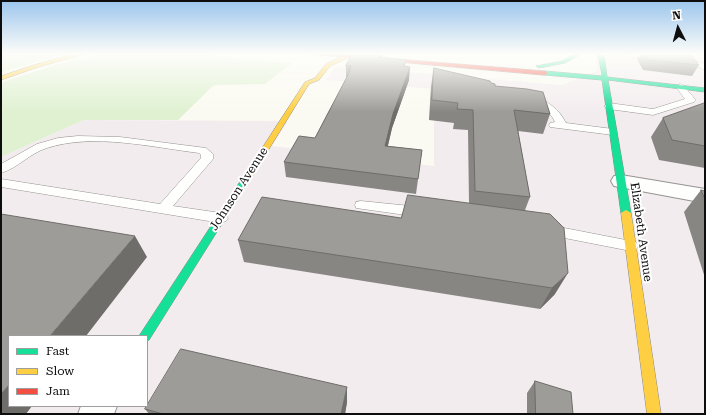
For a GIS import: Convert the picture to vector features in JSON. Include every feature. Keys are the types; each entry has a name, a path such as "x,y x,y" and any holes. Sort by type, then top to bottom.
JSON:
{"main road":[{"path":"1,78 15,73"},
{"name":"Johnson Avenue","path":"146,335 307,83 318,79 322,73"},
{"path":"543,73 604,78 705,90"},
{"name":"Elizabeth Avenue","path":"603,73 622,181 654,414"}],"street":[{"path":"622,181 705,196"}],"lane":[{"path":"609,106 653,112 691,100 680,87"},
{"path":"524,95 544,104 552,110 557,115 558,126 613,132"},
{"path":"1,169 40,147 56,141 106,139 202,150 206,154 207,159 163,209"},
{"path":"1,183 221,218"},
{"path":"361,204 432,214"},
{"path":"535,228 631,246"}],"shaded area":[{"path":"331,73 424,73 562,85 591,73 705,73 705,414 1,414 1,157 84,120 288,121 272,146 434,166 434,89 326,80"}],"green space":[{"path":"279,73 265,84 214,85 178,120 84,120 1,157 1,83 26,74"}],"building":[{"path":"349,73 408,73 393,114 385,146 422,150 418,179 284,162 299,136 315,138"},
{"path":"434,73 457,73 490,81 491,83 495,84 495,86 543,92 550,114 514,110 530,197 475,191 473,110 457,109 458,103 432,100"},
{"path":"705,103 705,146 672,140 663,118"},
{"path":"701,190 705,191 705,199"},
{"path":"408,195 550,214 564,228 568,273 552,288 238,240 262,197 401,218"},
{"path":"1,214 135,236 51,335 8,335 8,386 1,394"},
{"path":"181,349 347,387 341,414 163,414 145,409 148,407 148,404"},
{"path":"535,381 571,392 573,414 536,414"}],"traffic: fast":[{"path":"549,73 705,90"},
{"path":"604,73 626,213"},
{"path":"146,335 248,176"}],"traffic: slow":[{"path":"1,78 15,73"},
{"path":"248,176 307,83 317,79 321,73"},
{"path":"626,213 654,414"}]}
